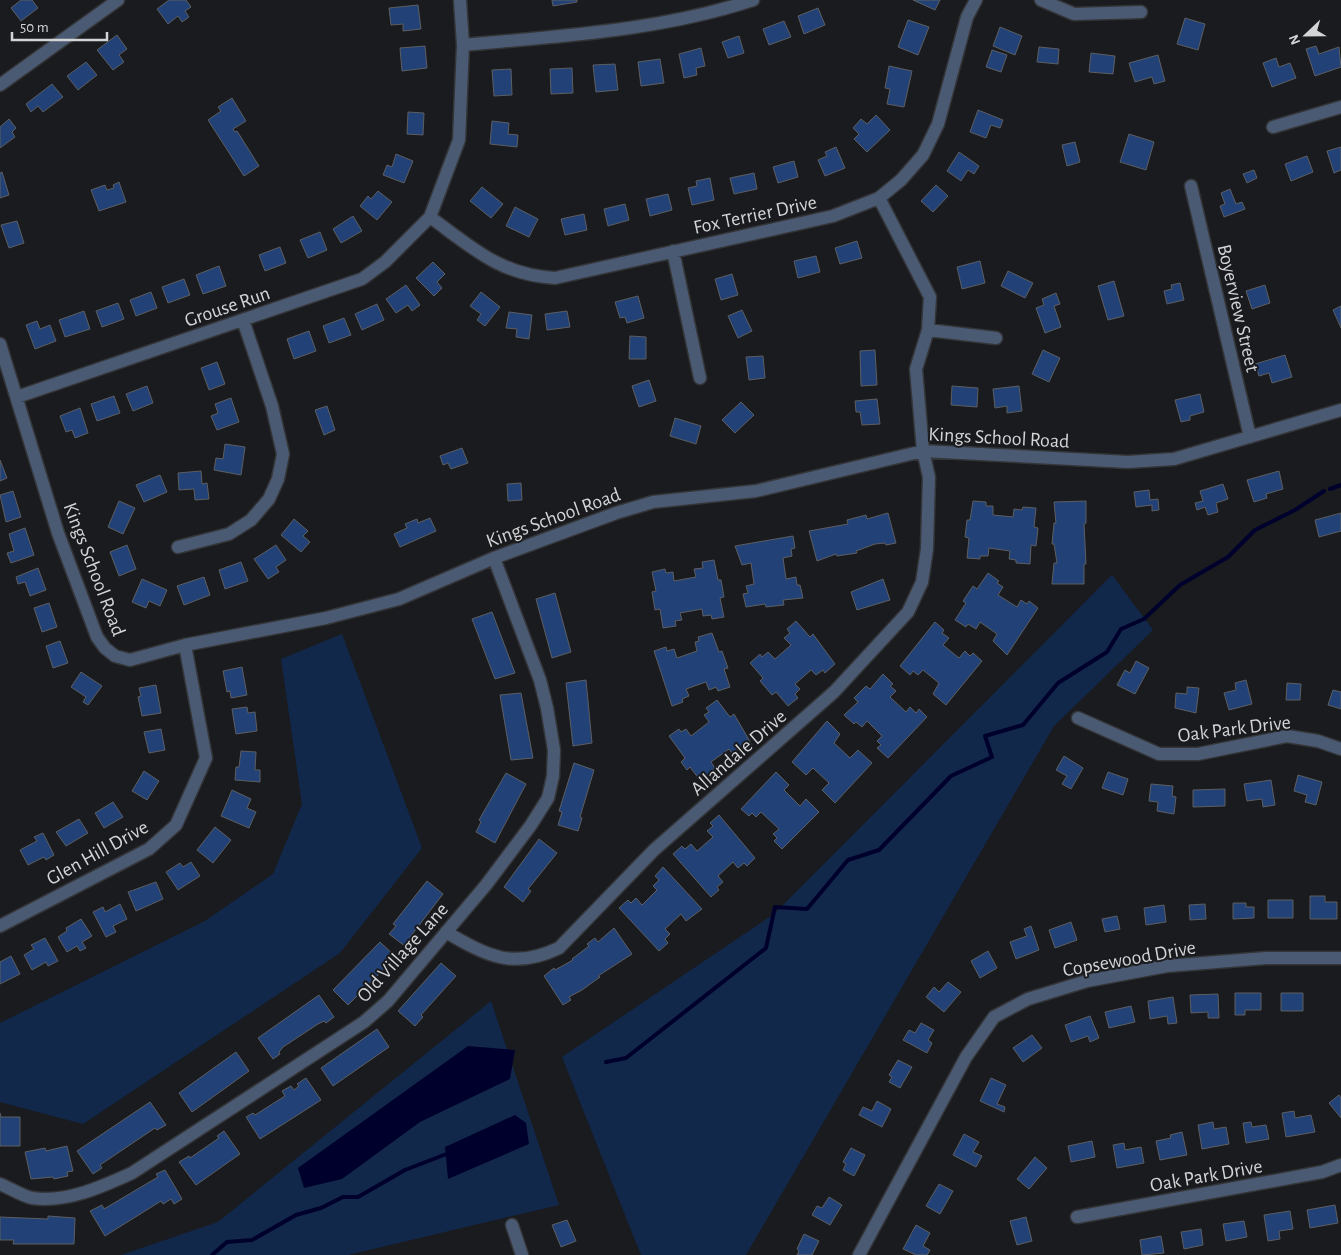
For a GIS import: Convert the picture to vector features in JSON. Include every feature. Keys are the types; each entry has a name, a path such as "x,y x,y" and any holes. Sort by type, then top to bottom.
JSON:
{"street":[{"path":"0,85 118,0"},
{"path":"430,217 459,140 463,45 460,0"},
{"path":"463,45 622,31 728,8 753,0"},
{"name":"Fox Terrier Drive","path":"430,217 498,265 532,277 556,278 833,216 879,198 901,180 923,155 938,124 967,18 976,0"},
{"path":"1042,0 1074,14 1141,12"},
{"path":"1273,127 1341,107"},
{"name":"Boyerview Street","path":"1191,186 1250,437"},
{"name":"Allandale Drive","path":"446,932 490,956 516,961 542,956 560,948 654,850 834,692 908,612 922,582 927,549 928,486 916,369 928,330 930,297 879,198"},
{"name":"Grouse Run","path":"17,397 362,279 385,262 430,217"},
{"path":"672,251 700,378"},
{"path":"178,547 228,534 252,520 269,499 278,479 283,454 272,406 244,320"},
{"path":"928,330 996,338"},
{"name":"Kings School Road","path":"0,344 58,533 97,637 114,656 130,660 185,645 326,618 399,599 494,558 616,513 653,502 756,491 924,451 1128,462 1174,459 1341,410"},
{"name":"Old Village Lane","path":"0,1184 31,1198 57,1198 94,1190 132,1173 364,1022 388,1001 446,932 531,825 548,798 553,776 554,750 548,708 540,680 494,558"},
{"name":"Glen Hill Drive","path":"0,926 149,849 176,825 206,758 185,645"},
{"name":"Oak Park Drive","path":"1078,718 1159,754 1198,754 1287,736 1318,741 1341,749"},
{"name":"Copsewood Drive","path":"859,1255 966,1057 994,1016 1028,999 1087,981 1167,966 1266,958 1341,958"},
{"name":"Oak Park Drive","path":"1077,1218 1322,1172 1341,1165"},
{"path":"512,1225 522,1255"}],"shaded area":[{"path":"1112,575 1153,630 1054,726 746,1255 641,1255 562,1057 774,914"},
{"path":"342,634 422,848 340,953 83,1124 0,1102 0,1023 205,921 273,874 302,804 281,659"},
{"path":"491,1001 559,1205 348,1255 121,1255 218,1222"},
{"path":"468,1046 515,1050 510,1079 420,1122 342,1179 304,1188 298,1168"},
{"path":"515,1115 526,1123 529,1144 448,1179 445,1147"}],"building":[{"path":"21,0 32,0 38,8 21,21 11,8"},
{"path":"169,0 186,0 191,7 185,11 189,17 182,22 178,16 168,24 157,9"},
{"path":"552,0 577,0 577,2 553,6"},
{"path":"913,0 940,0 935,10"},
{"path":"418,5 421,29 403,31 403,24 391,25 389,8"},
{"path":"818,8 825,25 804,34 798,16"},
{"path":"1185,18 1205,24 1198,50 1177,44"},
{"path":"908,20 929,27 918,55 898,47"},
{"path":"784,21 791,37 769,45 763,29"},
{"path":"1000,27 1022,36 1015,55 993,46"},
{"path":"117,35 127,49 119,55 124,62 113,70 97,50"},
{"path":"739,36 744,53 728,58 722,42"},
{"path":"425,46 427,68 402,71 400,48"},
{"path":"1316,46 1319,54 1339,47 1341,67 1315,76 1306,49"},
{"path":"1039,47 1059,49 1058,64 1037,62"},
{"path":"701,48 705,66 696,68 697,75 684,78 679,54"},
{"path":"992,50 1007,55 1001,72 986,67"},
{"path":"1091,53 1115,56 1113,74 1089,72"},
{"path":"1158,55 1165,81 1154,84 1152,77 1135,82 1129,63"},
{"path":"1276,58 1279,67 1290,63 1296,78 1272,87 1263,63"},
{"path":"660,59 664,83 641,86 638,62"},
{"path":"86,62 97,75 78,90 67,76"},
{"path":"615,64 618,90 596,92 593,65"},
{"path":"889,66 912,71 904,107 887,104 890,89 885,88"},
{"path":"572,68 573,93 551,94 550,69"},
{"path":"511,69 512,95 494,96 492,70"},
{"path":"52,84 63,97 43,112 38,106 31,112 26,104"},
{"path":"232,98 246,121 233,129 235,132 237,131 259,166 244,176 208,120 221,111 218,107"},
{"path":"978,110 1003,120 1000,128 991,125 986,138 970,132"},
{"path":"408,112 424,113 423,135 407,134"},
{"path":"876,115 890,130 867,152 854,139 859,134 853,128 861,119 867,124"},
{"path":"9,119 16,128 12,132 15,137 0,148 0,127"},
{"path":"492,121 509,123 508,134 518,135 517,147 490,144"},
{"path":"1129,134 1154,142 1146,170 1120,162"},
{"path":"1075,142 1080,162 1067,166 1062,145"},
{"path":"836,147 845,168 825,176 818,160 827,156 825,152"},
{"path":"1341,147 1341,170 1334,173 1327,151"},
{"path":"959,152 979,166 974,174 968,170 961,181 947,171"},
{"path":"396,154 413,161 404,183 383,175 387,165 392,167"},
{"path":"1307,156 1313,172 1291,181 1285,164"},
{"path":"794,161 798,177 778,183 773,167"},
{"path":"1254,170 1257,178 1247,183 1243,174"},
{"path":"2,172 9,195 0,198 0,173"},
{"path":"754,173 757,189 734,194 730,178"},
{"path":"710,178 714,200 692,205 688,188 697,186 696,181"},
{"path":"119,182 126,202 99,211 91,190 105,185 107,190 114,188 113,185"},
{"path":"936,185 948,196 933,212 921,201"},
{"path":"482,187 503,204 491,218 470,201"},
{"path":"1230,189 1236,204 1242,202 1245,209 1224,217 1220,206 1225,204 1221,193"},
{"path":"378,191 392,202 377,220 360,206 368,196 371,199"},
{"path":"668,194 672,210 650,216 646,199"},
{"path":"625,204 629,220 608,226 604,209"},
{"path":"515,207 538,219 529,237 506,226"},
{"path":"584,214 587,230 565,235 561,219"},
{"path":"353,216 362,231 341,243 333,229"},
{"path":"17,221 24,243 9,248 1,225"},
{"path":"320,232 327,250 308,258 300,240"},
{"path":"857,241 862,258 840,264 835,248"},
{"path":"280,247 286,263 265,271 259,255"},
{"path":"816,256 820,272 798,278 794,261"},
{"path":"980,261 985,283 962,289 957,267"},
{"path":"433,262 445,274 437,282 442,288 434,296 416,278"},
{"path":"219,266 226,286 203,294 196,275"},
{"path":"1008,271 1033,283 1025,298 1001,286"},
{"path":"732,274 738,295 721,300 715,279"},
{"path":"184,279 190,295 168,303 162,287"},
{"path":"1114,281 1124,316 1108,320 1098,286"},
{"path":"1180,283 1184,300 1167,304 1164,291 1172,289 1171,285"},
{"path":"406,285 420,305 412,311 408,305 396,313 386,299"},
{"path":"1265,285 1270,303 1252,309 1246,291"},
{"path":"151,292 157,308 136,316 130,300"},
{"path":"481,292 500,307 485,326 477,320 481,314 470,306"},
{"path":"1056,293 1060,304 1054,306 1061,327 1045,333 1036,308 1044,305 1042,299"},
{"path":"638,296 644,318 627,323 625,317 620,318 615,302"},
{"path":"118,303 124,319 102,327 96,311"},
{"path":"377,304 384,320 362,330 355,314"},
{"path":"1341,306 1341,328 1333,310"},
{"path":"742,310 752,331 738,338 728,316"},
{"path":"84,311 90,329 65,337 59,320"},
{"path":"567,311 570,327 547,330 545,314"},
{"path":"509,312 532,315 529,339 516,337 517,329 506,328"},
{"path":"344,318 351,335 329,343 323,326"},
{"path":"37,321 40,329 50,325 56,341 35,349 26,325"},
{"path":"309,331 316,351 294,359 287,339"},
{"path":"630,336 646,337 646,359 629,359"},
{"path":"875,350 877,385 861,386 860,351"},
{"path":"1043,350 1060,358 1049,382 1032,374"},
{"path":"1285,355 1292,377 1272,383 1269,373 1259,376 1255,364"},
{"path":"763,356 765,378 749,380 746,357"},
{"path":"217,362 225,384 209,390 201,368"},
{"path":"649,380 656,401 639,407 632,386"},
{"path":"147,386 153,403 133,411 126,394"},
{"path":"952,386 978,388 977,407 951,405"},
{"path":"1019,386 1022,411 1007,413 1007,406 995,408 993,389"},
{"path":"1200,394 1204,412 1190,416 1190,420 1181,422 1175,400"},
{"path":"114,396 120,413 97,421 91,404"},
{"path":"231,398 239,422 217,430 211,416 218,413 215,404"},
{"path":"877,399 880,424 862,425 860,412 856,412 855,401"},
{"path":"741,402 754,415 735,433 722,420"},
{"path":"327,406 335,430 324,435 315,410"},
{"path":"80,408 88,433 75,438 72,430 66,432 60,416"},
{"path":"675,418 701,426 696,444 670,436"},
{"path":"225,444 245,447 241,475 214,470 216,458 223,459"},
{"path":"462,448 468,463 451,469 448,463 443,465 440,456"},
{"path":"0,460 7,478 0,481"},
{"path":"201,471 202,484 207,483 209,499 195,500 194,489 179,490 178,473"},
{"path":"1279,471 1283,489 1266,494 1267,498 1254,502 1247,480"},
{"path":"160,475 167,492 144,502 136,485"},
{"path":"521,483 522,500 508,501 507,484"},
{"path":"1223,484 1228,499 1216,503 1218,512 1208,515 1205,507 1197,510 1195,503 1203,501 1200,491"},
{"path":"1149,490 1150,500 1158,499 1159,510 1152,511 1152,505 1136,507 1134,492"},
{"path":"13,491 21,517 6,522 0,495"},
{"path":"119,501 135,508 123,534 108,527"},
{"path":"973,501 986,502 986,506 993,506 993,515 1013,517 1014,509 1022,510 1023,507 1036,508 1034,527 1038,528 1036,546 1031,545 1030,564 1016,563 1016,560 1009,559 1010,551 989,548 988,556 980,556 980,559 967,558 969,538 965,537 967,520 970,520"},
{"path":"1086,501 1086,523 1084,524 1086,564 1084,564 1084,584 1052,584 1054,563 1057,563 1054,544 1052,544 1054,523 1056,523 1054,502"},
{"path":"888,513 896,543 886,545 885,543 875,544 856,551 857,553 837,556 836,554 817,561 809,531 848,524 847,520 866,515 867,519"},
{"path":"1341,513 1341,531 1319,537 1315,520"},
{"path":"430,518 436,531 400,547 394,534 407,528 405,524 417,519 418,523"},
{"path":"294,519 308,531 303,536 310,542 301,552 281,535"},
{"path":"25,528 34,555 11,563 7,553 14,551 9,534"},
{"path":"793,536 795,548 791,549 792,556 783,558 786,579 796,577 797,585 800,585 803,598 783,600 784,605 766,607 765,604 746,607 743,594 748,593 746,586 754,584 751,563 742,565 735,546"},
{"path":"127,545 136,569 119,576 110,552"},
{"path":"276,545 286,560 276,567 279,572 268,579 254,559"},
{"path":"714,560 718,580 721,580 724,597 720,598 724,617 712,619 711,615 703,616 702,609 680,613 682,620 675,621 676,626 663,628 660,609 655,610 652,592 656,591 652,572 665,569 666,573 673,572 674,581 696,577 694,569 703,568 702,562"},
{"path":"241,562 248,581 225,589 219,570"},
{"path":"38,568 46,590 30,596 25,582 18,584 16,577"},
{"path":"988,573 999,581 997,583 1003,587 998,595 1017,607 1021,600 1027,604 1029,601 1038,608 1007,655 993,641 997,634 980,622 976,629 968,624 966,627 955,620 966,603 963,601 973,586 977,589"},
{"path":"204,577 210,595 184,605 177,586"},
{"path":"142,579 167,590 160,606 149,601 146,608 132,602"},
{"path":"883,579 890,600 857,610 851,592"},
{"path":"555,593 571,652 552,658 536,599"},
{"path":"49,603 57,627 42,632 34,608"},
{"path":"492,612 515,673 495,679 472,619"},
{"path":"796,621 810,637 813,634 835,664 825,673 823,670 816,675 811,670 795,684 800,689 795,694 798,698 788,706 776,692 772,695 760,681 763,678 750,663 760,654 762,657 768,652 775,659 791,645 784,638 790,633 787,629"},
{"path":"935,622 944,630 942,633 949,638 943,645 959,658 965,651 970,656 973,653 982,661 946,705 933,694 939,683 923,670 918,675 913,671 910,675 900,666"},
{"path":"712,633 719,652 722,651 728,668 724,669 730,687 718,691 716,687 709,690 706,682 686,689 689,696 682,699 683,702 672,706 654,651 666,647 667,651 674,649 677,658 697,651 695,642 699,641 698,637"},
{"path":"60,641 68,663 53,668 46,646"},
{"path":"1136,661 1149,668 1135,694 1117,685 1125,670 1130,673"},
{"path":"242,667 247,695 231,698 230,691 227,692 223,671"},
{"path":"81,672 102,686 88,705 83,702 86,697 71,687"},
{"path":"883,674 893,684 890,686 896,691 890,697 906,712 910,707 916,713 919,709 927,717 888,758 877,748 881,745 877,741 882,736 867,721 862,727 856,722 854,724 844,715 858,702 854,698 866,686 870,689"},
{"path":"586,680 592,743 573,746 566,683"},
{"path":"1246,680 1252,704 1229,710 1224,693 1236,690 1235,683"},
{"path":"1287,683 1301,684 1300,700 1286,700"},
{"path":"156,685 161,713 142,716 138,697 141,696 139,688"},
{"path":"1187,687 1199,688 1196,713 1175,708 1176,693 1187,694"},
{"path":"1333,690 1341,692 1341,709 1328,705"},
{"path":"521,693 533,758 511,760 500,695"},
{"path":"717,700 730,717 734,714 752,745 741,754 739,751 733,755 729,749 711,762 715,768 710,772 712,776 702,783 690,767 687,770 681,762 685,758 669,736 679,729 681,732 686,729 691,736 709,722 704,715 709,712 706,708"},
{"path":"247,707 248,713 255,712 257,731 236,734 232,709"},
{"path":"827,721 840,734 834,743 850,758 858,750 872,763 835,803 822,790 829,783 813,768 806,775 792,762"},
{"path":"161,729 165,750 149,753 144,732"},
{"path":"241,751 256,752 255,770 260,770 260,782 235,780 236,767 239,767"},
{"path":"1064,756 1083,768 1071,789 1062,784 1067,776 1056,770"},
{"path":"574,763 594,770 580,817 582,818 578,831 558,825 562,812 559,811"},
{"path":"144,771 159,781 147,800 132,791"},
{"path":"776,772 789,785 784,790 800,806 806,799 819,812 782,849 774,841 777,838 773,834 779,829 761,812 756,817 752,813 749,816 741,809"},
{"path":"1108,772 1128,779 1123,795 1102,788"},
{"path":"506,773 526,784 495,843 476,832 481,822 479,820"},
{"path":"1298,775 1322,782 1316,805 1305,802 1307,795 1294,791"},
{"path":"1271,780 1275,805 1263,807 1262,799 1247,801 1244,784"},
{"path":"1151,784 1173,786 1172,796 1176,797 1174,814 1157,811 1158,802 1149,801"},
{"path":"1225,789 1225,806 1193,807 1193,790"},
{"path":"232,790 251,799 247,808 256,812 249,828 221,816"},
{"path":"113,802 123,817 104,828 95,813"},
{"path":"719,815 755,858 747,866 744,863 738,868 733,862 718,876 723,882 717,887 719,890 711,897 673,854 682,846 685,849 691,844 697,851 713,837 707,831 713,826 710,823"},
{"path":"79,819 88,833 66,846 56,832"},
{"path":"215,827 231,840 213,863 197,850"},
{"path":"43,833 54,855 46,860 44,857 28,865 20,850 37,841 34,837"},
{"path":"539,839 557,853 528,889 531,891 523,902 504,887"},
{"path":"191,862 200,876 178,890 166,872 180,863 183,867"},
{"path":"663,867 702,909 686,921 681,914 665,929 670,934 665,939 668,943 659,951 619,908 628,900 631,903 636,898 642,905 657,890 653,886 659,880 655,876"},
{"path":"427,881 443,894 410,937 413,939 406,947 389,934 396,926 393,924"},
{"path":"156,882 163,899 136,911 128,892"},
{"path":"1310,896 1325,896 1325,902 1337,902 1337,919 1310,919"},
{"path":"1268,900 1293,900 1293,918 1268,918"},
{"path":"1233,903 1246,903 1246,907 1254,907 1254,918 1233,919"},
{"path":"120,904 127,919 113,926 116,932 106,937 93,912 103,907 105,912"},
{"path":"1205,904 1206,919 1190,920 1189,905"},
{"path":"1164,905 1166,922 1146,925 1144,908"},
{"path":"1117,916 1120,929 1105,932 1102,919"},
{"path":"81,919 92,936 82,942 86,948 80,951 77,946 67,952 58,937 67,931 66,928"},
{"path":"1071,922 1077,940 1055,948 1049,930"},
{"path":"1031,926 1039,950 1016,959 1010,942 1027,936 1024,929"},
{"path":"614,928 632,954 598,976 600,977 582,990 569,997 571,1000 563,1005 544,976 554,968 555,970 573,960 589,946 587,944 595,938 598,942"},
{"path":"45,938 58,961 48,966 46,962 32,970 24,955 34,949 31,945"},
{"path":"380,942 396,957 348,1005 333,990"},
{"path":"988,951 997,968 980,978 971,961"},
{"path":"11,956 20,974 0,984 0,962"},
{"path":"441,963 456,976 421,1015 423,1017 415,1026 398,1011"},
{"path":"948,982 961,992 944,1012 926,997 934,987 939,992"},
{"path":"1235,993 1261,993 1261,1010 1245,1010 1245,1015 1235,1015"},
{"path":"1281,993 1303,993 1303,1011 1281,1011"},
{"path":"1218,994 1219,1018 1208,1018 1208,1012 1191,1013 1190,995"},
{"path":"319,995 334,1017 326,1023 324,1021 318,1024 283,1047 279,1052 280,1054 273,1059 258,1038"},
{"path":"1173,997 1177,1023 1168,1024 1167,1016 1150,1019 1148,1001"},
{"path":"1131,1006 1135,1022 1109,1028 1105,1012"},
{"path":"1090,1016 1099,1038 1090,1042 1088,1036 1071,1042 1065,1025"},
{"path":"921,1023 934,1030 928,1040 932,1043 927,1053 903,1040 909,1030 915,1033"},
{"path":"377,1029 389,1047 333,1086 321,1068"},
{"path":"1032,1035 1042,1048 1023,1062 1013,1048"},
{"path":"236,1052 249,1071 192,1112 179,1093"},
{"path":"898,1060 912,1067 900,1088 889,1082 892,1077 889,1075"},
{"path":"306,1078 321,1100 260,1139 246,1117 253,1113 255,1115 285,1096 282,1091 291,1086 294,1090 299,1086 297,1084"},
{"path":"991,1078 1006,1085 997,1104 1005,1107 1004,1112 980,1101"},
{"path":"1339,1095 1341,1098 1341,1118 1329,1103"},
{"path":"877,1101 891,1109 882,1127 859,1115 863,1107 872,1111"},
{"path":"150,1102 166,1125 157,1130 155,1128 100,1165 102,1168 93,1174 77,1151"},
{"path":"1294,1111 1295,1118 1311,1115 1315,1132 1286,1137 1282,1113"},
{"path":"0,1113 1,1117 20,1117 20,1146 0,1146"},
{"path":"1213,1122 1214,1129 1226,1127 1229,1144 1202,1149 1198,1125"},
{"path":"1251,1122 1252,1127 1266,1125 1269,1139 1246,1143 1243,1123"},
{"path":"224,1131 240,1154 196,1185 179,1162 189,1156 190,1158 219,1138 217,1136"},
{"path":"1182,1132 1187,1155 1160,1160 1156,1141 1171,1138 1170,1135"},
{"path":"964,1134 979,1142 973,1152 982,1156 976,1167 953,1155"},
{"path":"1092,1141 1095,1157 1071,1162 1068,1146"},
{"path":"1124,1143 1125,1150 1141,1147 1144,1163 1117,1168 1113,1145"},
{"path":"67,1146 73,1171 67,1172 68,1176 54,1179 53,1177 31,1179 25,1152 45,1148 46,1151"},
{"path":"851,1148 865,1155 854,1176 843,1170 846,1164 843,1162"},
{"path":"1035,1157 1047,1168 1029,1189 1017,1179"},
{"path":"165,1170 182,1199 174,1204 171,1199 163,1204 161,1201 105,1236 90,1211 102,1205 104,1209 158,1177 156,1174"},
{"path":"939,1184 953,1191 940,1214 926,1206"},
{"path":"829,1197 842,1205 830,1225 812,1215 817,1206 822,1208"},
{"path":"1335,1205 1338,1223 1310,1228 1307,1210"},
{"path":"1290,1211 1293,1229 1279,1231 1280,1239 1268,1241 1264,1215"},
{"path":"48,1216 75,1218 74,1244 13,1244 14,1240 0,1240 0,1217 48,1219"},
{"path":"1026,1217 1032,1241 1017,1245 1010,1221"},
{"path":"567,1220 576,1241 561,1247 552,1225"},
{"path":"1244,1221 1247,1237 1226,1241 1223,1224"},
{"path":"916,1225 930,1233 923,1246 930,1250 927,1255 916,1255 903,1249"},
{"path":"1201,1229 1203,1245 1184,1249 1181,1232"},
{"path":"804,1234 819,1241 812,1255 797,1255 799,1251 797,1249"},
{"path":"1161,1236 1164,1253 1142,1255 1140,1240"}],"waterway":[{"path":"1330,489 1341,485"},
{"path":"606,1062 626,1058 766,948 775,907 807,909 848,860 879,850 951,776 992,757 985,736 1023,725 1058,683 1107,652 1121,629 1144,619 1180,585 1228,557 1255,530 1295,510 1324,491"},
{"path":"212,1255 227,1242 252,1240 296,1215 321,1208 343,1197 358,1197 405,1170 449,1153"}]}
